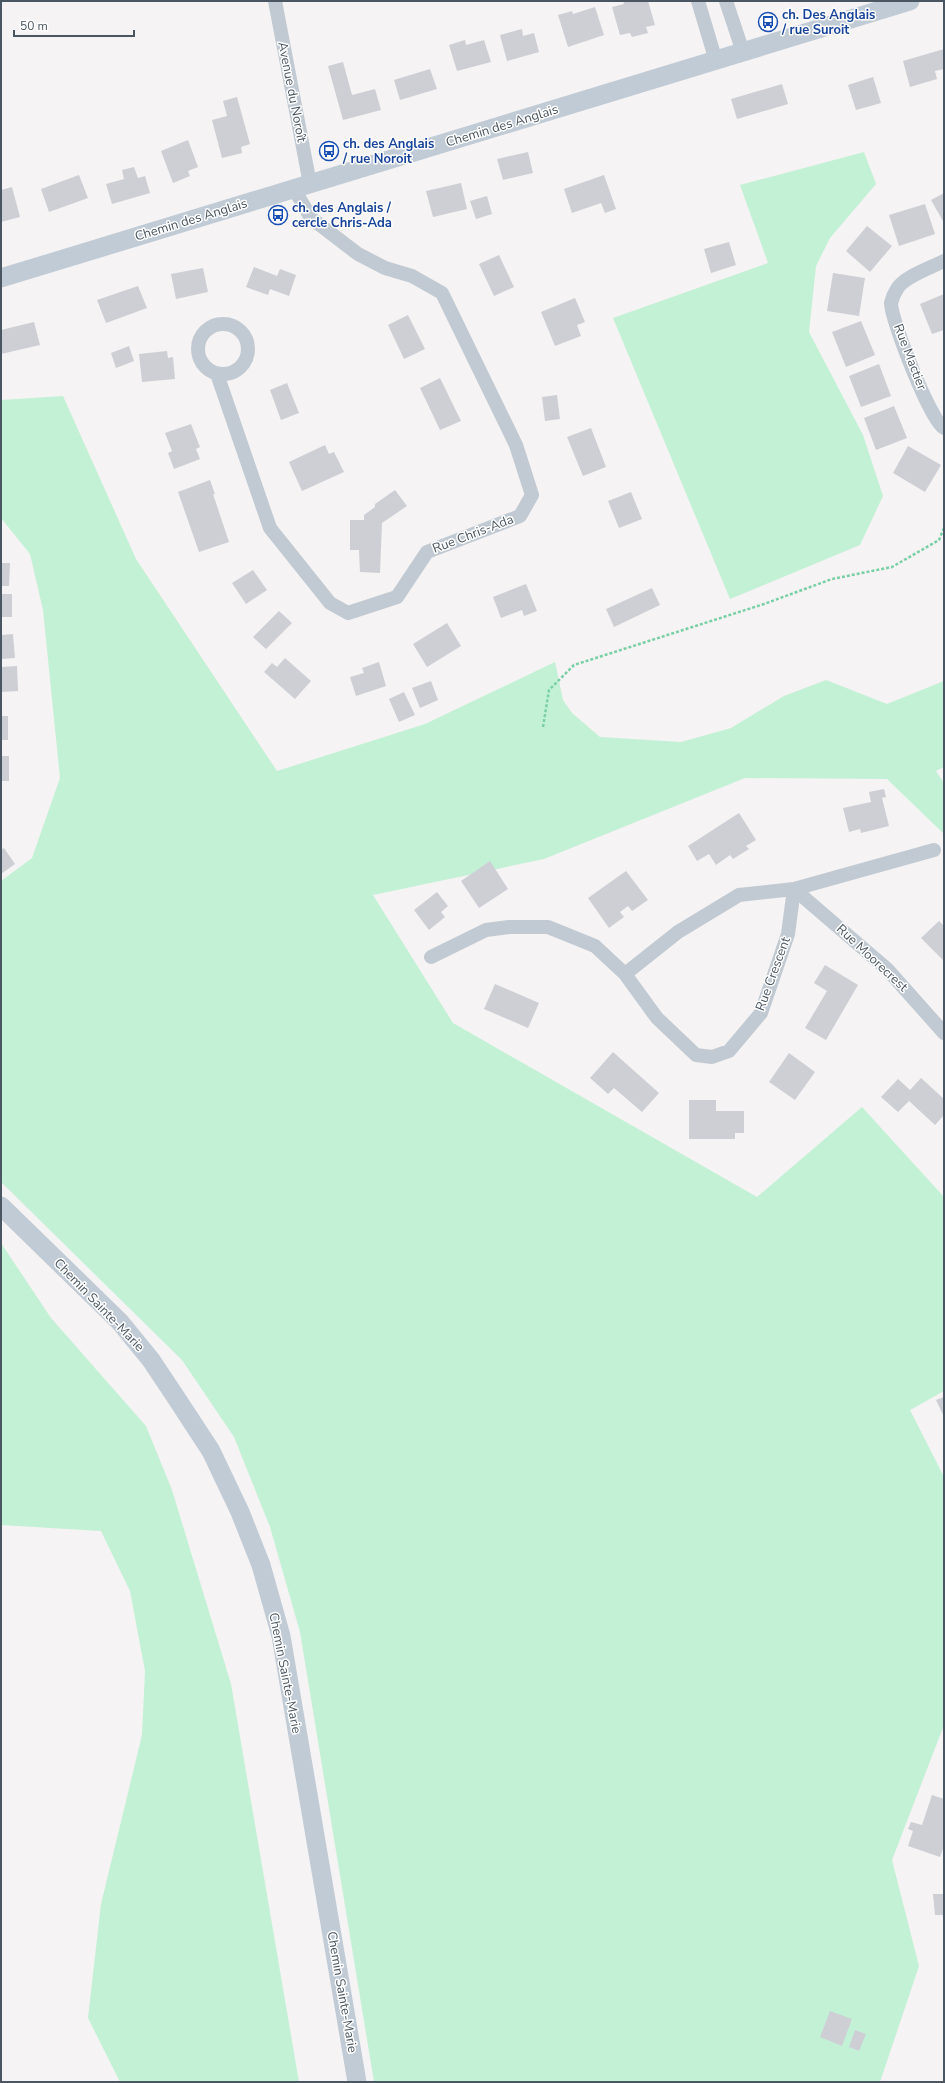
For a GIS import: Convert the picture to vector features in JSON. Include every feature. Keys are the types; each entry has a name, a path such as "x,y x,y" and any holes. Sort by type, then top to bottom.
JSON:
{"street":[{"name":"Avenue du Noroît","path":"275,1 302,186"},
{"path":"698,1 716,61"},
{"path":"726,1 743,52"},
{"name":"Chemin des Anglais","path":"1,278 910,1"},
{"name":"Rue Chris-Ada","path":"217,374 270,528 330,603 348,613 397,598 427,552 520,516 532,495 516,445 442,293 412,276 385,268 358,254 311,218 302,186"},
{"name":"Rue Mactier","path":"944,261 898,286 891,302 897,331 931,411 940,426 944,428"},
{"path":"625,974 678,932 739,895 794,889 934,850"},
{"name":"Rue Crescent","path":"431,957 486,930 509,927 548,927 595,946 625,974 656,1018 696,1055 712,1057 729,1050 761,1013 788,934 794,889"},
{"name":"Rue Moorecrest","path":"794,889 887,969 944,1033"},
{"name":"Chemin Sainte-Marie","path":"1,1206 120,1322 151,1360 211,1451 243,1519 261,1565 281,1636 357,2082"}],"path":[{"path":"544,727 549,690 574,666 764,604 832,579 892,567 939,540 944,528"}],"green space":[{"path":"864,152 876,184 830,238 816,266 809,332 863,435 883,496 860,545 730,599 613,318 768,263 740,185"},
{"path":"63,396 136,559 277,771 425,724 555,662 563,700 572,713 600,737 681,742 731,728 784,696 826,680 887,704 944,681 944,767 936,771 944,783 944,834 887,779 745,778 544,859 373,895 453,1023 757,1197 862,1107 944,1197 944,1391 910,1410 944,1477 944,1725 892,1860 919,1966 880,2082 374,2082 300,1632 270,1527 234,1437 182,1360 1,1182 1,881 32,858 60,778 43,610 30,554 1,518 1,400"},
{"path":"1,1243 51,1318 146,1426 172,1490 231,1684 299,2082 120,2082 88,2018 101,1904 142,1735 145,1671 130,1591 101,1531 1,1525"}],"building":[{"path":"623,1 648,1 655,25 646,27 648,33 632,37 630,33 620,35 612,7 624,4"},
{"path":"595,7 604,35 568,47 558,15 572,11 573,14"},
{"path":"522,29 523,36 534,33 539,52 507,61 500,35"},
{"path":"465,40 466,45 484,40 491,62 457,71 449,45"},
{"path":"944,49 944,69 935,71 937,79 910,87 903,61"},
{"path":"343,62 352,95 375,89 381,110 343,120 328,66"},
{"path":"430,69 437,89 400,100 394,80"},
{"path":"873,77 881,103 856,110 848,85"},
{"path":"782,84 788,104 737,119 731,99"},
{"path":"237,97 250,144 241,147 242,153 222,158 212,120 227,116 223,101"},
{"path":"188,140 198,167 188,171 190,176 173,183 161,151"},
{"path":"528,152 533,173 503,180 497,159"},
{"path":"134,167 138,178 145,176 150,193 112,204 106,184 124,179 122,170"},
{"path":"79,175 88,198 49,212 41,189"},
{"path":"604,175 616,209 605,213 601,203 572,213 564,189"},
{"path":"461,183 467,209 433,217 426,191"},
{"path":"12,187 20,217 1,222 1,190"},
{"path":"944,193 944,223 931,200"},
{"path":"487,196 492,214 476,219 470,201"},
{"path":"925,204 935,234 899,246 889,215"},
{"path":"867,226 892,246 870,272 846,251"},
{"path":"729,242 736,265 711,273 704,249"},
{"path":"499,255 514,287 494,296 479,264"},
{"path":"254,267 277,276 280,269 296,275 289,296 270,289 268,295 246,287"},
{"path":"203,268 208,292 176,299 171,274"},
{"path":"833,273 865,278 859,316 827,311"},
{"path":"138,286 147,308 106,323 97,300"},
{"path":"944,294 944,330 932,334 920,304"},
{"path":"575,298 585,322 577,325 581,336 555,346 541,312"},
{"path":"408,315 425,349 404,359 388,325"},
{"path":"861,321 875,355 846,367 832,332"},
{"path":"34,322 40,345 1,354 1,330"},
{"path":"129,346 134,361 116,368 111,353"},
{"path":"167,351 168,358 173,357 175,379 142,382 139,354"},
{"path":"879,364 891,396 861,407 849,376"},
{"path":"440,378 461,421 440,430 420,388"},
{"path":"287,383 299,413 281,420 270,390"},
{"path":"557,395 560,419 545,421 542,397"},
{"path":"894,406 907,438 876,450 864,418"},
{"path":"191,424 200,447 196,449 200,459 174,469 168,453 172,451 165,433"},
{"path":"591,428 606,467 583,476 567,437"},
{"path":"325,445 329,454 334,452 344,472 302,491 289,462"},
{"path":"908,446 941,465 925,492 893,473"},
{"path":"210,480 215,494 213,494 229,542 199,552 178,492"},
{"path":"395,490 407,506 382,523 380,573 360,572 359,550 350,550 350,520 364,520 364,515 375,507 375,504"},
{"path":"631,492 642,519 619,528 608,501"},
{"path":"1,563 10,563 9,586 1,586"},
{"path":"253,570 267,590 246,604 232,583"},
{"path":"526,584 537,611 524,616 522,610 501,618 493,597"},
{"path":"652,588 660,605 614,627 606,609"},
{"path":"1,594 12,594 12,617 1,617"},
{"path":"279,611 292,623 266,649 253,637"},
{"path":"447,623 461,646 427,667 413,644"},
{"path":"13,634 15,658 1,659 1,635"},
{"path":"285,658 311,681 295,699 264,672 272,663 277,667"},
{"path":"379,662 386,686 356,696 350,677 364,673 362,668"},
{"path":"17,666 18,691 1,692 1,667"},
{"path":"431,681 438,700 420,708 412,688"},
{"path":"404,692 415,715 399,722 389,699"},
{"path":"1,716 8,716 8,740 1,740"},
{"path":"1,756 9,756 9,781 1,781"},
{"path":"884,789 886,797 882,798 889,826 861,833 860,829 849,832 843,808 871,802 869,792"},
{"path":"739,813 756,840 746,846 749,849 733,859 730,855 716,865 709,854 697,861 688,846"},
{"path":"4,848 15,864 1,874 1,850"},
{"path":"490,861 508,889 479,908 461,881"},
{"path":"626,871 648,900 632,911 628,906 620,912 624,917 609,928 588,898"},
{"path":"437,892 448,906 441,912 445,917 429,930 414,910"},
{"path":"939,921 944,926 944,961 921,938"},
{"path":"825,965 858,985 826,1040 805,1028 827,991 814,983"},
{"path":"495,984 539,1003 528,1028 484,1009"},
{"path":"613,1052 659,1093 642,1112 614,1088 608,1094 590,1078"},
{"path":"789,1053 815,1072 795,1100 769,1082"},
{"path":"921,1078 944,1099 944,1115 935,1125 909,1101 898,1112 881,1097 898,1079 910,1090"},
{"path":"689,1100 716,1100 716,1111 744,1111 744,1133 735,1133 735,1139 689,1139"},
{"path":"944,1397 944,1417 936,1400"},
{"path":"932,1795 944,1799 944,1846 940,1857 908,1846 913,1831 908,1829 911,1822 922,1825"},
{"path":"933,1894 944,1894 944,1915 935,1915"},
{"path":"830,2011 852,2019 842,2046 820,2037"},
{"path":"855,2030 866,2034 859,2051 849,2047"}],"place":[{"name":"ch. Des Anglais / rue Suroit","path":"768,22"},
{"name":"ch. des Anglais / rue Noroit","path":"329,151"},
{"name":"ch. des Anglais / cercle Chris-Ada","path":"278,215"}]}
